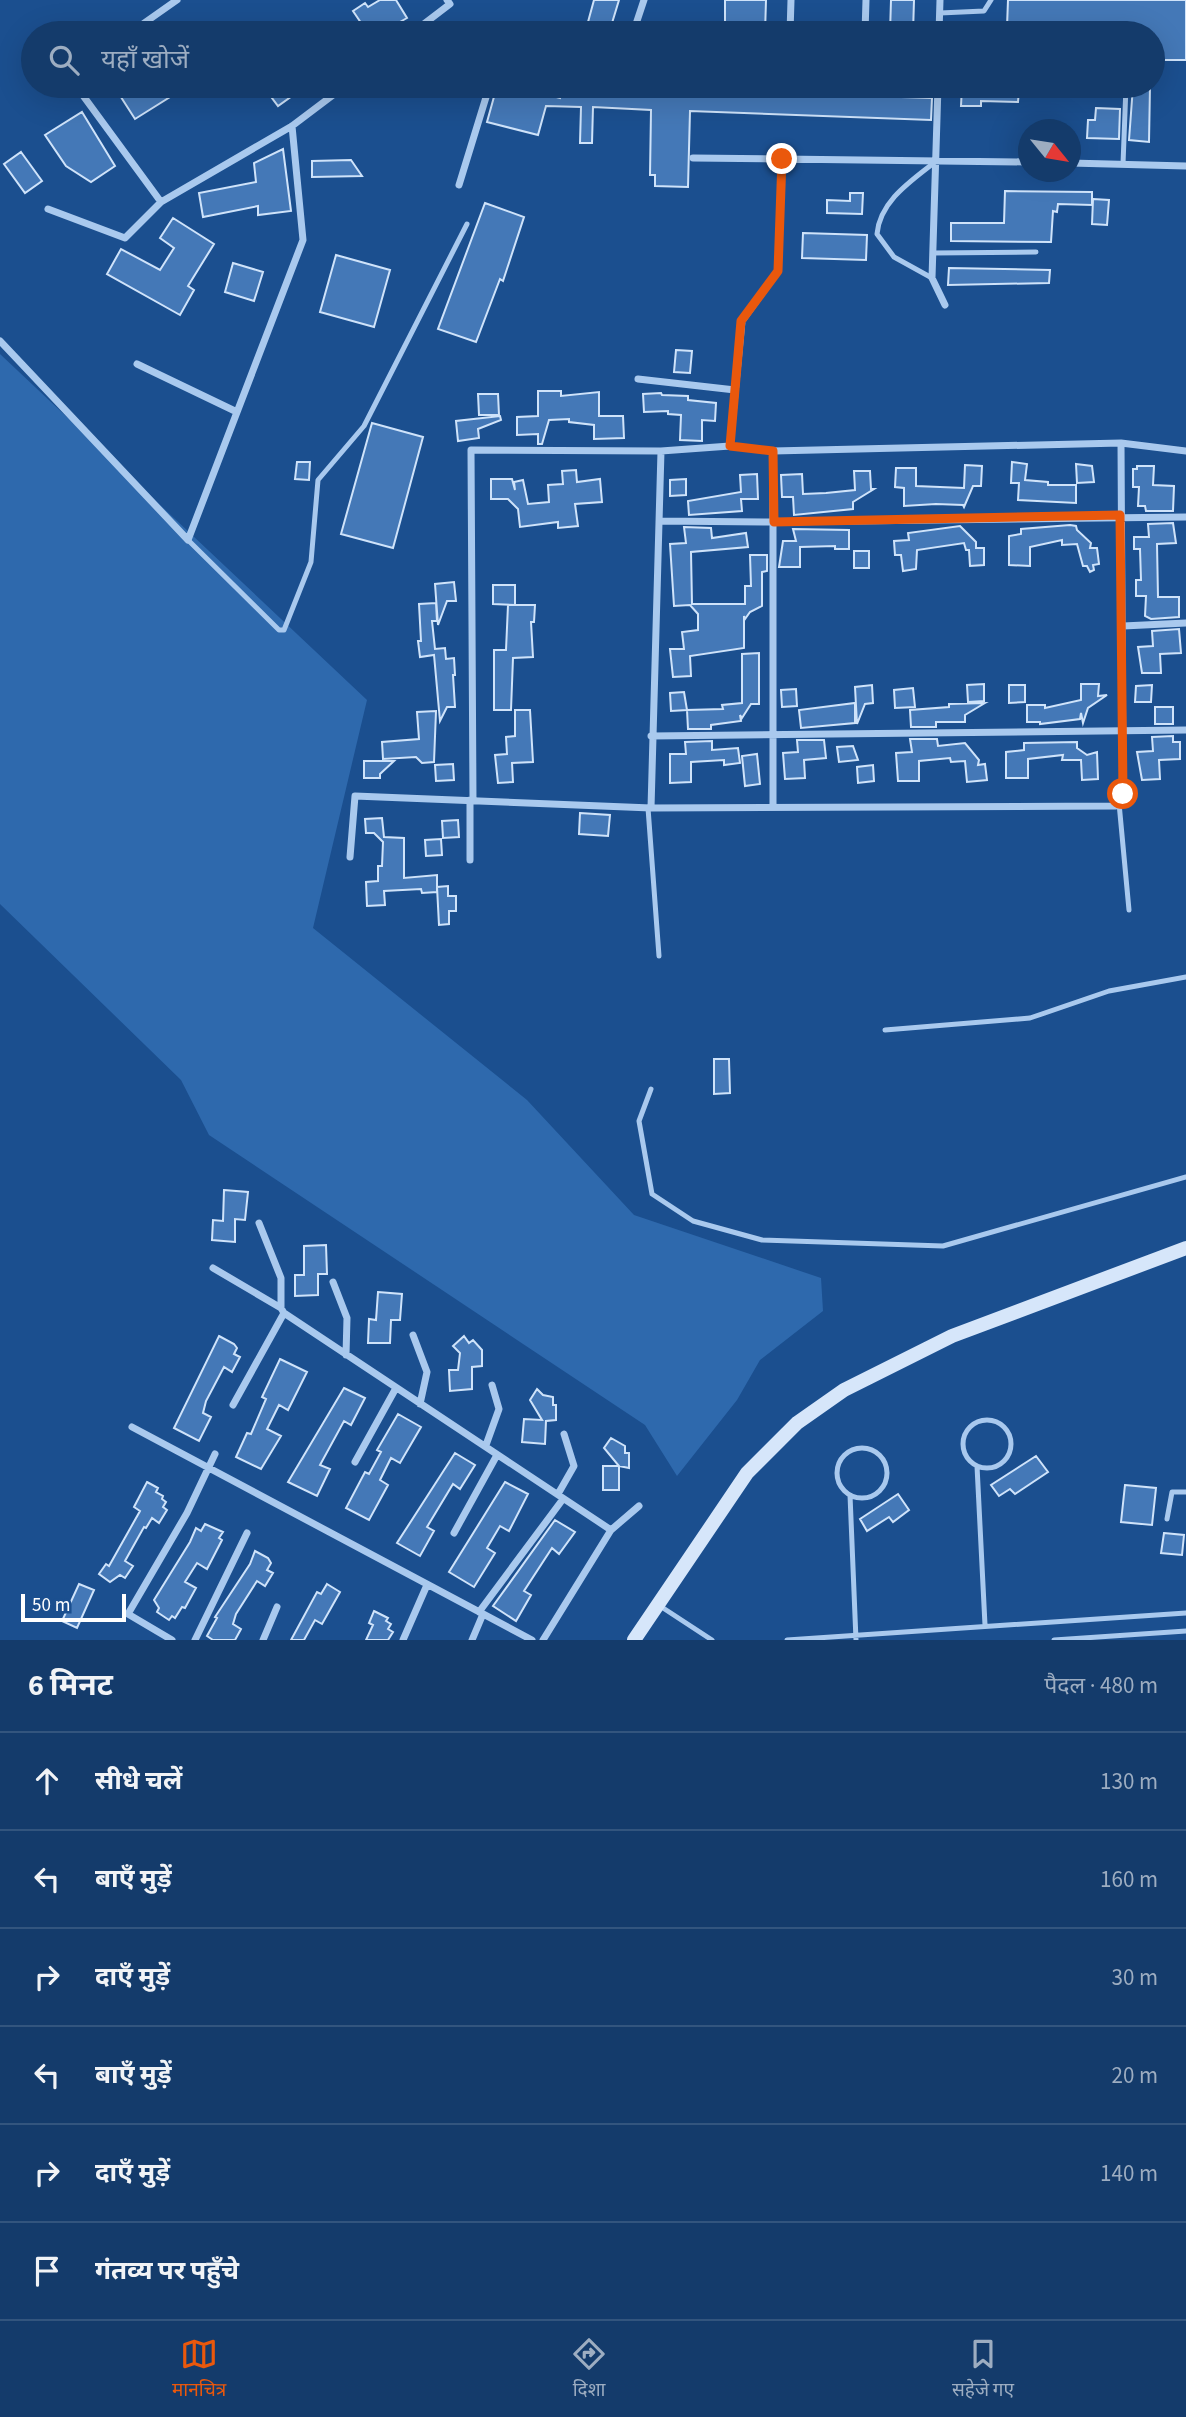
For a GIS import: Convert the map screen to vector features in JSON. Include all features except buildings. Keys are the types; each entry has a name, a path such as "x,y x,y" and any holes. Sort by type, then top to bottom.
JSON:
{"street":[{"path":"147,21 177,0"},
{"path":"430,21 450,4 447,0"},
{"path":"637,21 644,0"},
{"path":"790,21 791,0"},
{"path":"866,0 866,21"},
{"path":"940,0 940,21"},
{"path":"85,98 161,202"},
{"path":"48,209 125,238 161,202 292,126 329,98"},
{"path":"460,185 486,98"},
{"path":"938,98 932,278 945,304"},
{"path":"0,341 188,540 303,240 292,126"},
{"path":"693,158 1018,162"},
{"path":"730,446 741,321 778,271 782,159"},
{"path":"1081,163 1186,166"},
{"path":"137,364 237,412"},
{"path":"638,379 735,390"},
{"path":"350,857 355,796 649,808 1112,806 1119,803 1123,794 1121,443"},
{"path":"470,860 471,450 662,451 730,446 773,451 1121,443 1186,451"},
{"path":"649,808 662,451"},
{"path":"773,451 773,806"},
{"path":"659,521 774,522 1120,515 1186,517"},
{"path":"1123,626 1186,623"},
{"path":"651,736 1186,730"},
{"path":"233,1405 283,1311 281,1278 259,1223"},
{"path":"634,1640 747,1473 797,1423 844,1390 952,1336 1186,1248"},
{"path":"213,1268 283,1311 420,1405 486,1445 611,1530"},
{"path":"333,1282 347,1318 346,1355"},
{"path":"413,1335 427,1372 420,1405"},
{"path":"486,1445 499,1409 492,1385"},
{"path":"355,1462 396,1388"},
{"path":"132,1427 532,1640"},
{"path":"472,1640 481,1613 561,1497 574,1466 564,1434"},
{"path":"172,1640 128,1614 187,1513 215,1454"},
{"path":"454,1533 497,1455"},
{"path":"543,1640 611,1530 639,1506"},
{"path":"195,1640 247,1533"},
{"path":"403,1640 427,1585"},
{"path":"263,1640 277,1607"}],"lane":[{"path":"940,13 985,11 991,0"},
{"path":"1123,164 1126,98"},
{"path":"932,278 894,257 877,234 882,214 905,186 937,160"},
{"path":"188,540 279,630 284,630 310,569 318,480 364,426 467,224"},
{"path":"933,253 1036,252"},
{"path":"1119,803 1129,910"},
{"path":"649,808 659,957"},
{"path":"885,1030 1021,1019 1109,990 1186,977"},
{"path":"652,1089 641,1112 639,1131 652,1194 692,1221 762,1240 943,1246 1186,1177"},
{"path":"977,1466 992,1468 1007,1457 1010,1438 999,1424 981,1420 966,1432 963,1450 967,1458 977,1466 985,1625"},
{"path":"850,1495 864,1499 874,1496 887,1481 885,1461 870,1449 851,1450 838,1465 840,1485 850,1495 856,1637"},
{"path":"1167,1519 1172,1492 1186,1492"},
{"path":"657,1605 712,1640"},
{"path":"787,1640 1186,1613"},
{"path":"1054,1640 1186,1631"}],"shaded area":[{"path":"0,354 367,700 313,928 527,1100 634,1215 821,1278 823,1311 760,1360 737,1400 677,1476 645,1425 209,1135 181,1080 0,904"}],"route":[{"path":"782,159 778,271 741,321 730,446 773,451 774,522 1120,515 1123,794"}]}
